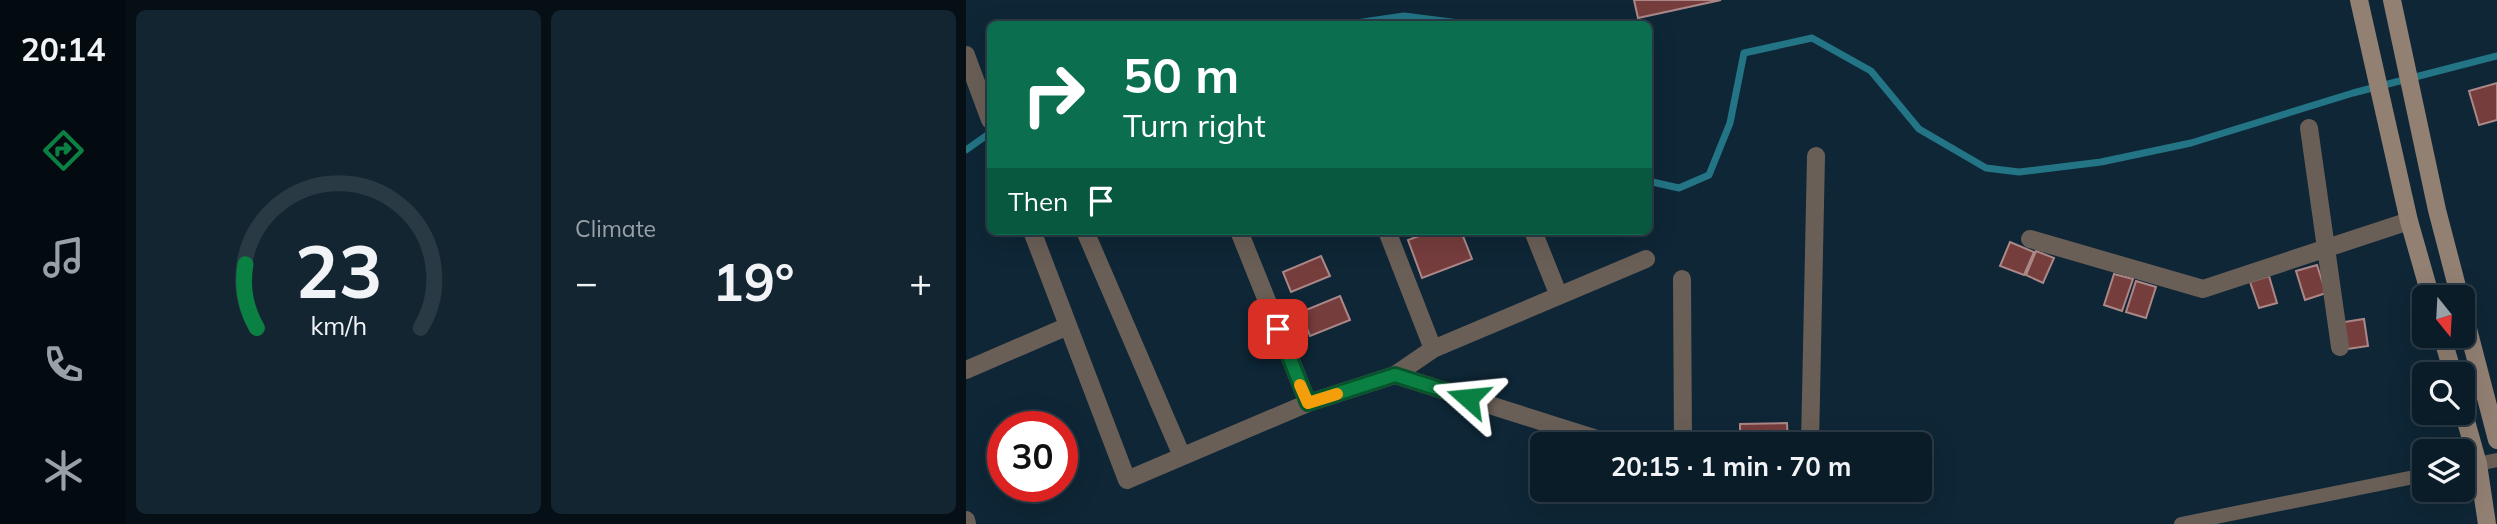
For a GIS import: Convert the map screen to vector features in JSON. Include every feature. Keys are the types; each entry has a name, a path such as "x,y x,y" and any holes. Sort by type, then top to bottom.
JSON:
{"street":[{"path":"2358,0 2409,221 2427,285"},
{"path":"2392,0 2437,210 2457,285"},
{"path":"966,55 987,112"},
{"path":"2309,128 2340,347"},
{"path":"1810,432 1816,156"},
{"path":"2030,239 2203,289 2409,221"},
{"path":"1034,235 1127,480 1308,403 1395,375 1433,349 1646,259"},
{"path":"1088,235 1182,456"},
{"path":"1241,235 1308,403"},
{"path":"1389,235 1433,349"},
{"path":"1535,235 1559,296"},
{"path":"1682,279 1683,432"},
{"path":"966,370 1068,326"},
{"path":"2473,348 2497,440"},
{"path":"1395,375 1575,432"},
{"path":"2475,482 2487,524"}],"lane":[{"path":"2475,464 2497,460"},
{"path":"2180,524 2412,477"}],"building":[{"path":"1634,0 1721,0 1638,18"},
{"path":"2497,83 2497,120 2479,125 2469,91"},
{"path":"1421,235 1463,235 1472,259 1422,278 1408,240"},
{"path":"2010,242 2034,252 2024,275 2000,266"},
{"path":"2036,251 2054,258 2043,283 2026,275"},
{"path":"1321,256 1330,276 1291,292 1283,272"},
{"path":"2317,265 2326,293 2305,300 2296,271"},
{"path":"2114,274 2133,279 2122,311 2104,305"},
{"path":"2269,276 2277,303 2259,308 2250,282"},
{"path":"2136,281 2156,287 2146,318 2126,312"},
{"path":"1340,296 1350,320 1310,336 1301,312"},
{"path":"2364,319 2368,346 2347,349 2344,322"},
{"path":"1787,423 1787,432 1740,432 1740,424"}],"waterway":[{"path":"1370,21 1404,16 1443,21"},
{"path":"1652,182 1679,188 1709,175 1730,123 1744,53 1812,38 1871,71 1919,129 1986,168 2019,172 2101,162 2191,143 2353,93 2497,56"},
{"path":"966,150 987,135"}],"slow traffic":[{"path":"1300,385 1308,403 1337,394"}],"route":[{"path":"1278,329 1308,403 1395,375 1468,398"}]}
